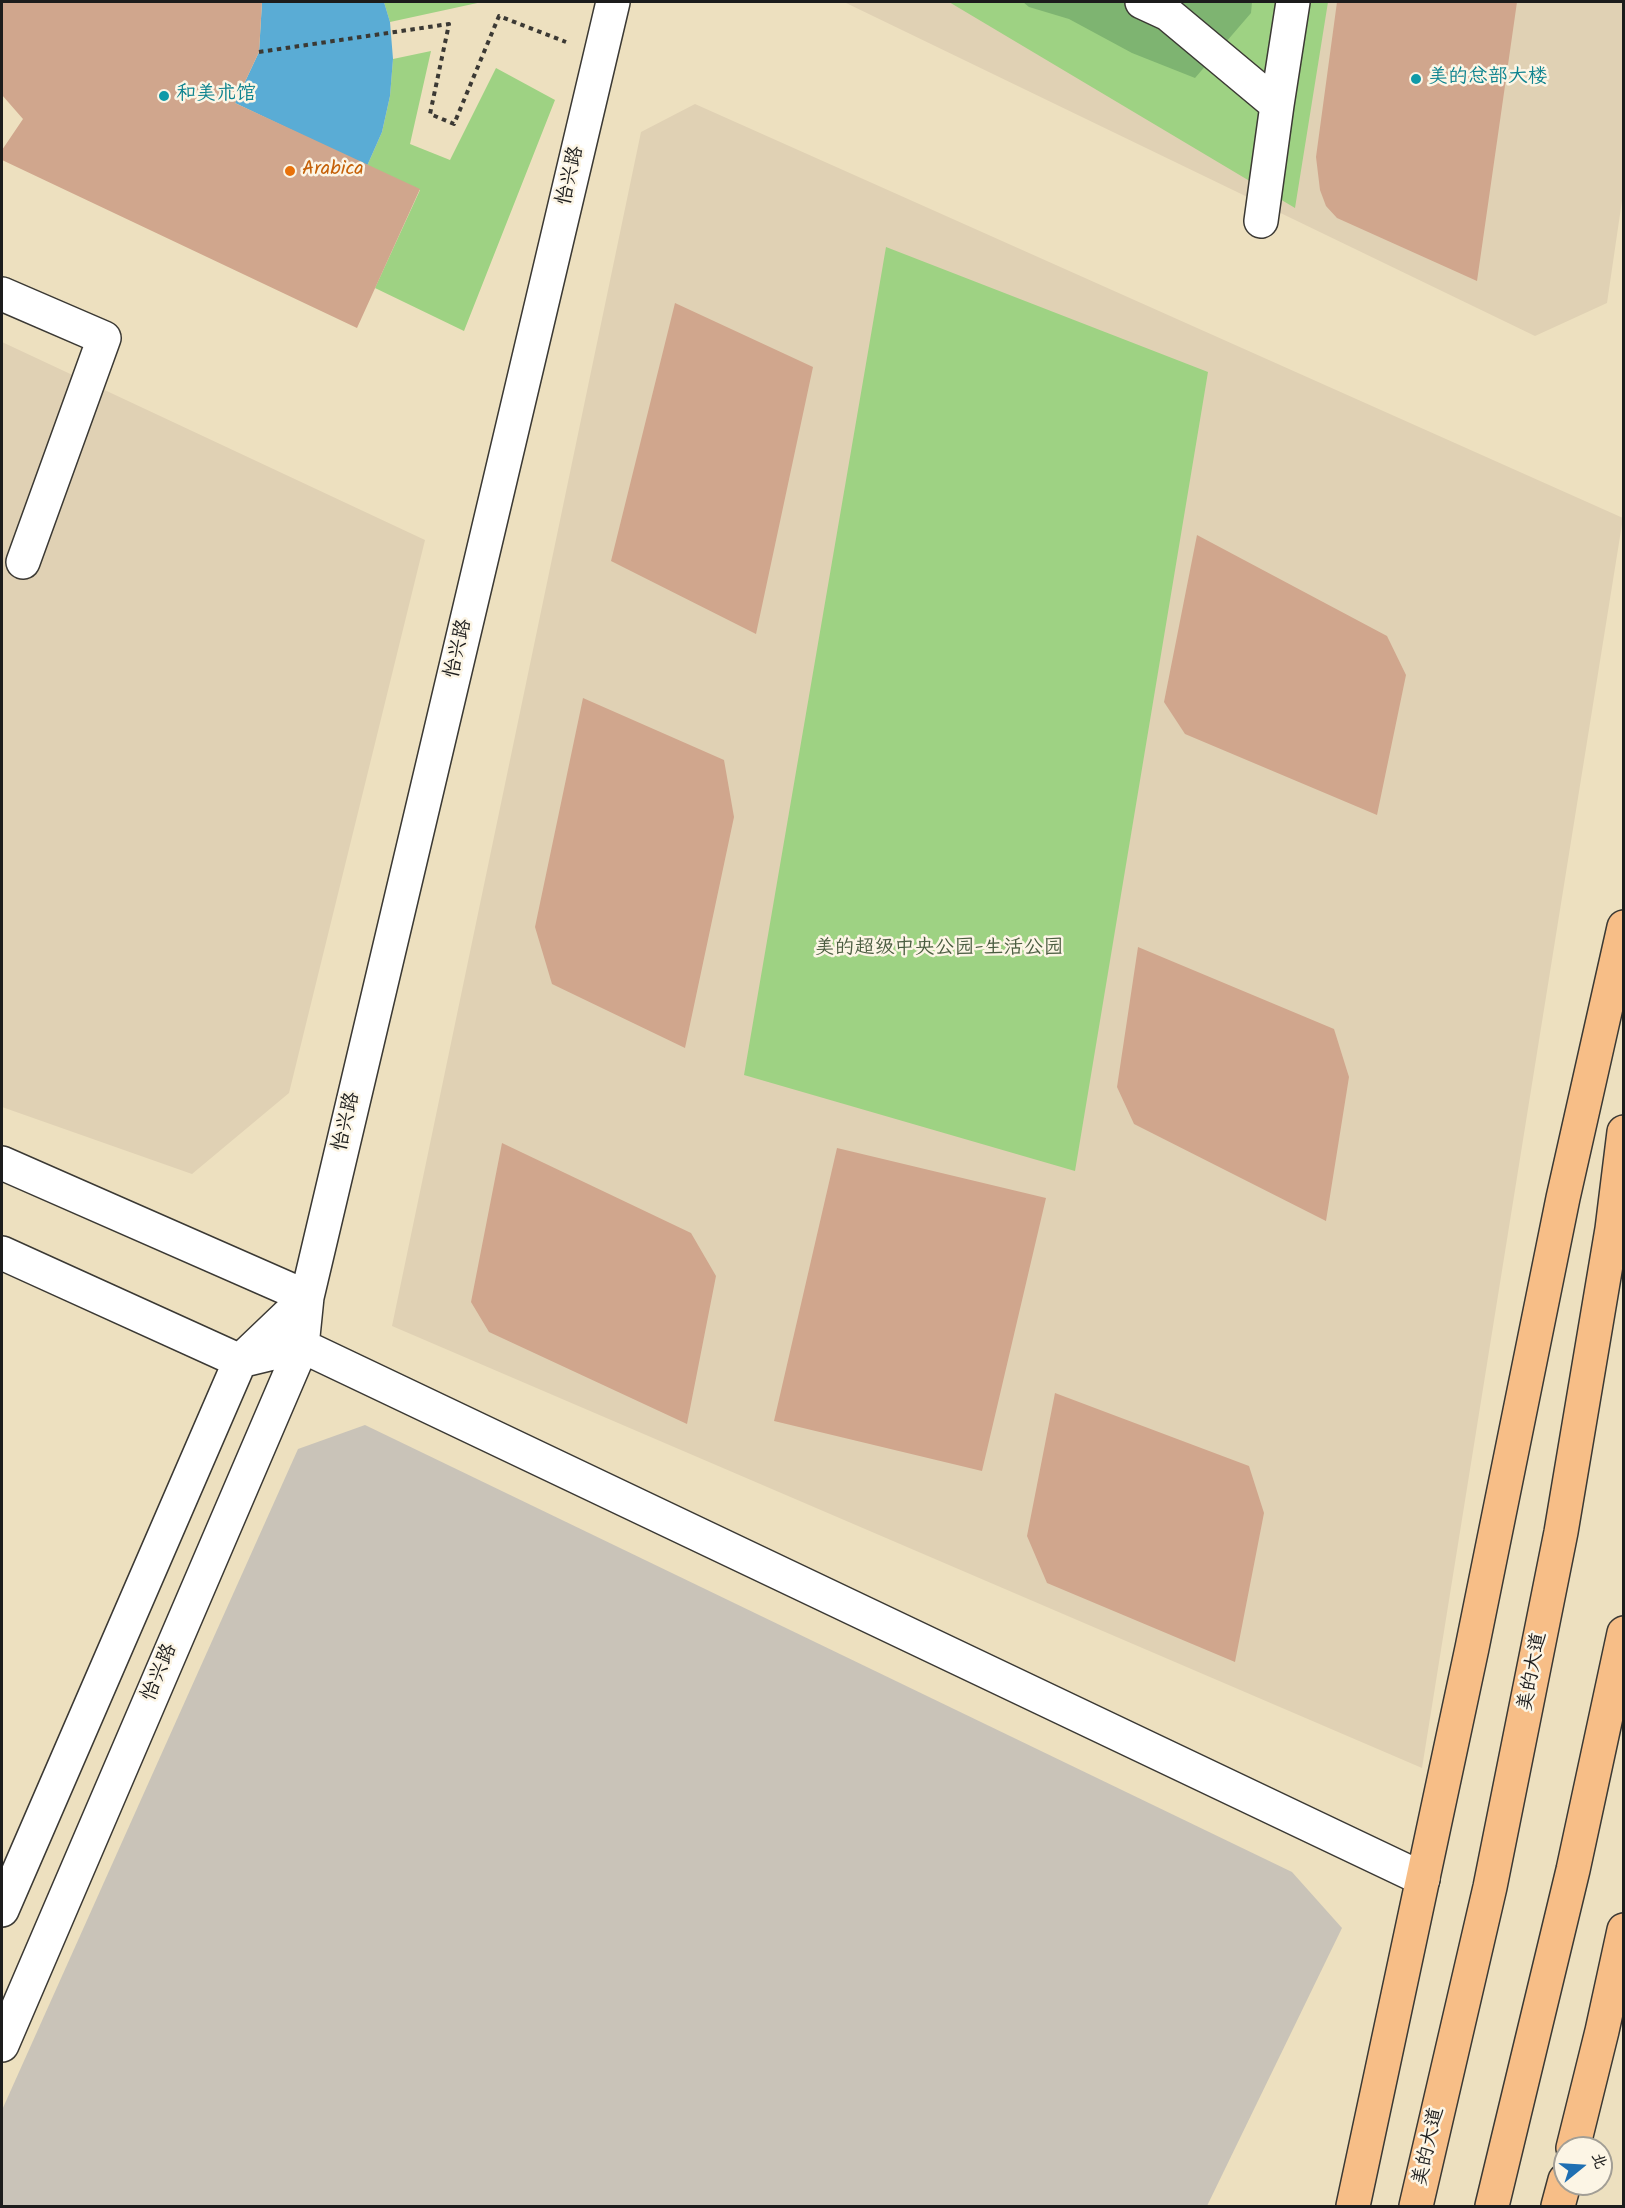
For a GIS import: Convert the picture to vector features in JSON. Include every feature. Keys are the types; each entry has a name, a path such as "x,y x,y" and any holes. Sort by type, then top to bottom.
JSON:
{"main road":[{"path":"1353,2206 1472,1647 1563,1198 1623,927"},
{"name":"美的大道","path":"1416,2206 1490,1887 1550,1587 1610,1240 1623,1132"},
{"path":"1492,2206 1573,1870 1623,1633"},
{"path":"1576,2136 1602,2031 1623,1930"}],"street":[{"name":"怡兴路","path":"2,2044 302,1346 307,1297 614,2"},
{"path":"1142,2 1168,14 1277,105"},
{"path":"1261,221 1293,2"},
{"path":"2,294 104,338 22,562"},
{"path":"2,1163 307,1297 240,1361 2,1910"},
{"path":"2,1253 240,1361 302,1346 1423,1879"}],"path":[{"path":"260,52 449,24 430,114 454,124 499,16 600,56"}],"shaded area":[{"path":"844,2 1623,2 1624,187 1607,303 1535,336"},
{"path":"695,104 1623,518 1422,1768 392,1326 641,132"},
{"path":"2,342 425,540 289,1093 192,1174 2,1107"},
{"path":"365,1425 1292,1872 1342,1928 1207,2206 2,2206 2,2110 298,1449"}],"green space":[{"path":"384,2 482,2 390,22"},
{"path":"949,2 1328,2 1295,208"},
{"path":"1023,2 1252,2 1251,13 1195,78 1132,53 1069,19 1029,7"},
{"path":"431,51 410,144 450,160 496,68 555,100 464,331 375,288 420,190 367,166 382,132 390,96 393,59"},
{"name":"美的超级中央公园-生活公园","path":"886,247 1208,372 1075,1171 744,1075"}],"water":[{"path":"262,2 384,2 390,22 393,59 390,96 382,132 367,166 235,103 259,52"}],"building":[{"path":"2,2 262,2 259,52 235,103 420,189 357,328 2,160 2,150 23,119 2,95"},
{"name":"美的总部大楼","path":"1337,2 1517,2 1477,281 1337,218 1326,206 1320,190 1316,157"},
{"path":"675,303 813,367 756,634 611,561"},
{"path":"1197,535 1387,636 1406,675 1377,815 1185,734 1164,702"},
{"path":"583,698 724,760 734,817 685,1048 552,984 535,927"},
{"path":"1138,947 1334,1029 1349,1077 1326,1221 1134,1124 1117,1087"},
{"path":"502,1143 691,1233 716,1276 687,1424 489,1332 471,1302"},
{"path":"837,1148 1046,1198 982,1471 774,1421"},
{"path":"1055,1393 1249,1466 1264,1513 1235,1662 1047,1583 1027,1536"}],"place":[{"name":"美的总部大楼","path":"1416,79"},
{"name":"和美术馆","path":"164,96"},
{"name":"Arabica","path":"290,171"}]}
